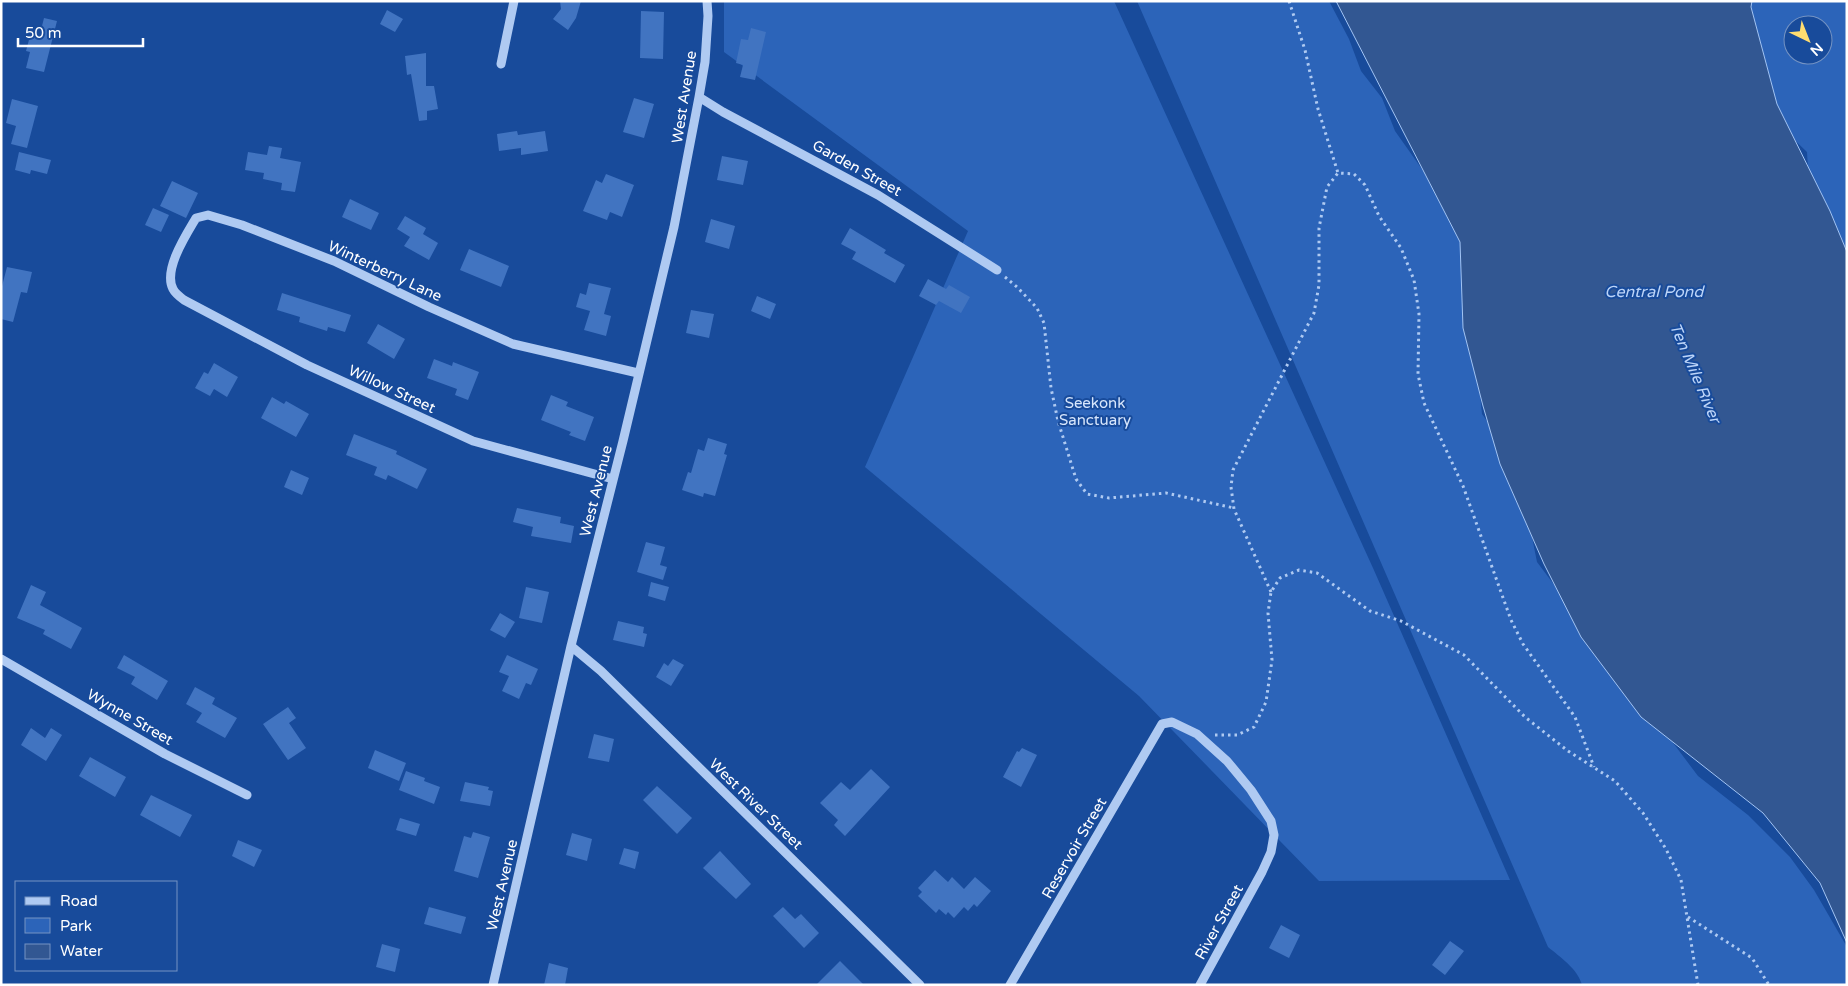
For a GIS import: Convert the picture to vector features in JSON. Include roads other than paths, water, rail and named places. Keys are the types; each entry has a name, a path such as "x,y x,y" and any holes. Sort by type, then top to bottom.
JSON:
{"street":[{"path":"501,64 514,1"},
{"name":"West Avenue","path":"493,985 571,646 614,478 674,226 700,97 708,16 707,1"},
{"name":"Garden Street","path":"700,97 723,112 878,194 997,270"},
{"name":"Winterberry Lane","path":"173,291 170,282 171,268 178,251 196,218 208,215 242,225 334,261 429,307 512,344 638,373"},
{"name":"Willow Street","path":"173,291 200,310 307,365 473,442 614,478"},
{"name":"West River Street","path":"571,646 601,671 920,985"},
{"name":"Wynne Street","path":"1,659 165,754 247,795"},
{"name":"River Street","path":"1162,724 1172,722 1197,734 1227,761 1251,790 1271,821 1274,835 1272,852 1200,985"},
{"name":"Reservoir Street","path":"1010,985 1162,724"}],"water":[{"name":"Central Pond","path":"1336,1 1752,1 1751,7 1777,104 1830,211 1847,252 1847,943 1820,883 1763,813 1641,717 1581,637 1544,564 1500,464 1463,328 1460,242"}],"water label":[{"name":"Ten Mile River","path":"1695,373"}],"park label":[{"name":"Seekonk Sanctuary","path":"1095,412"}]}
